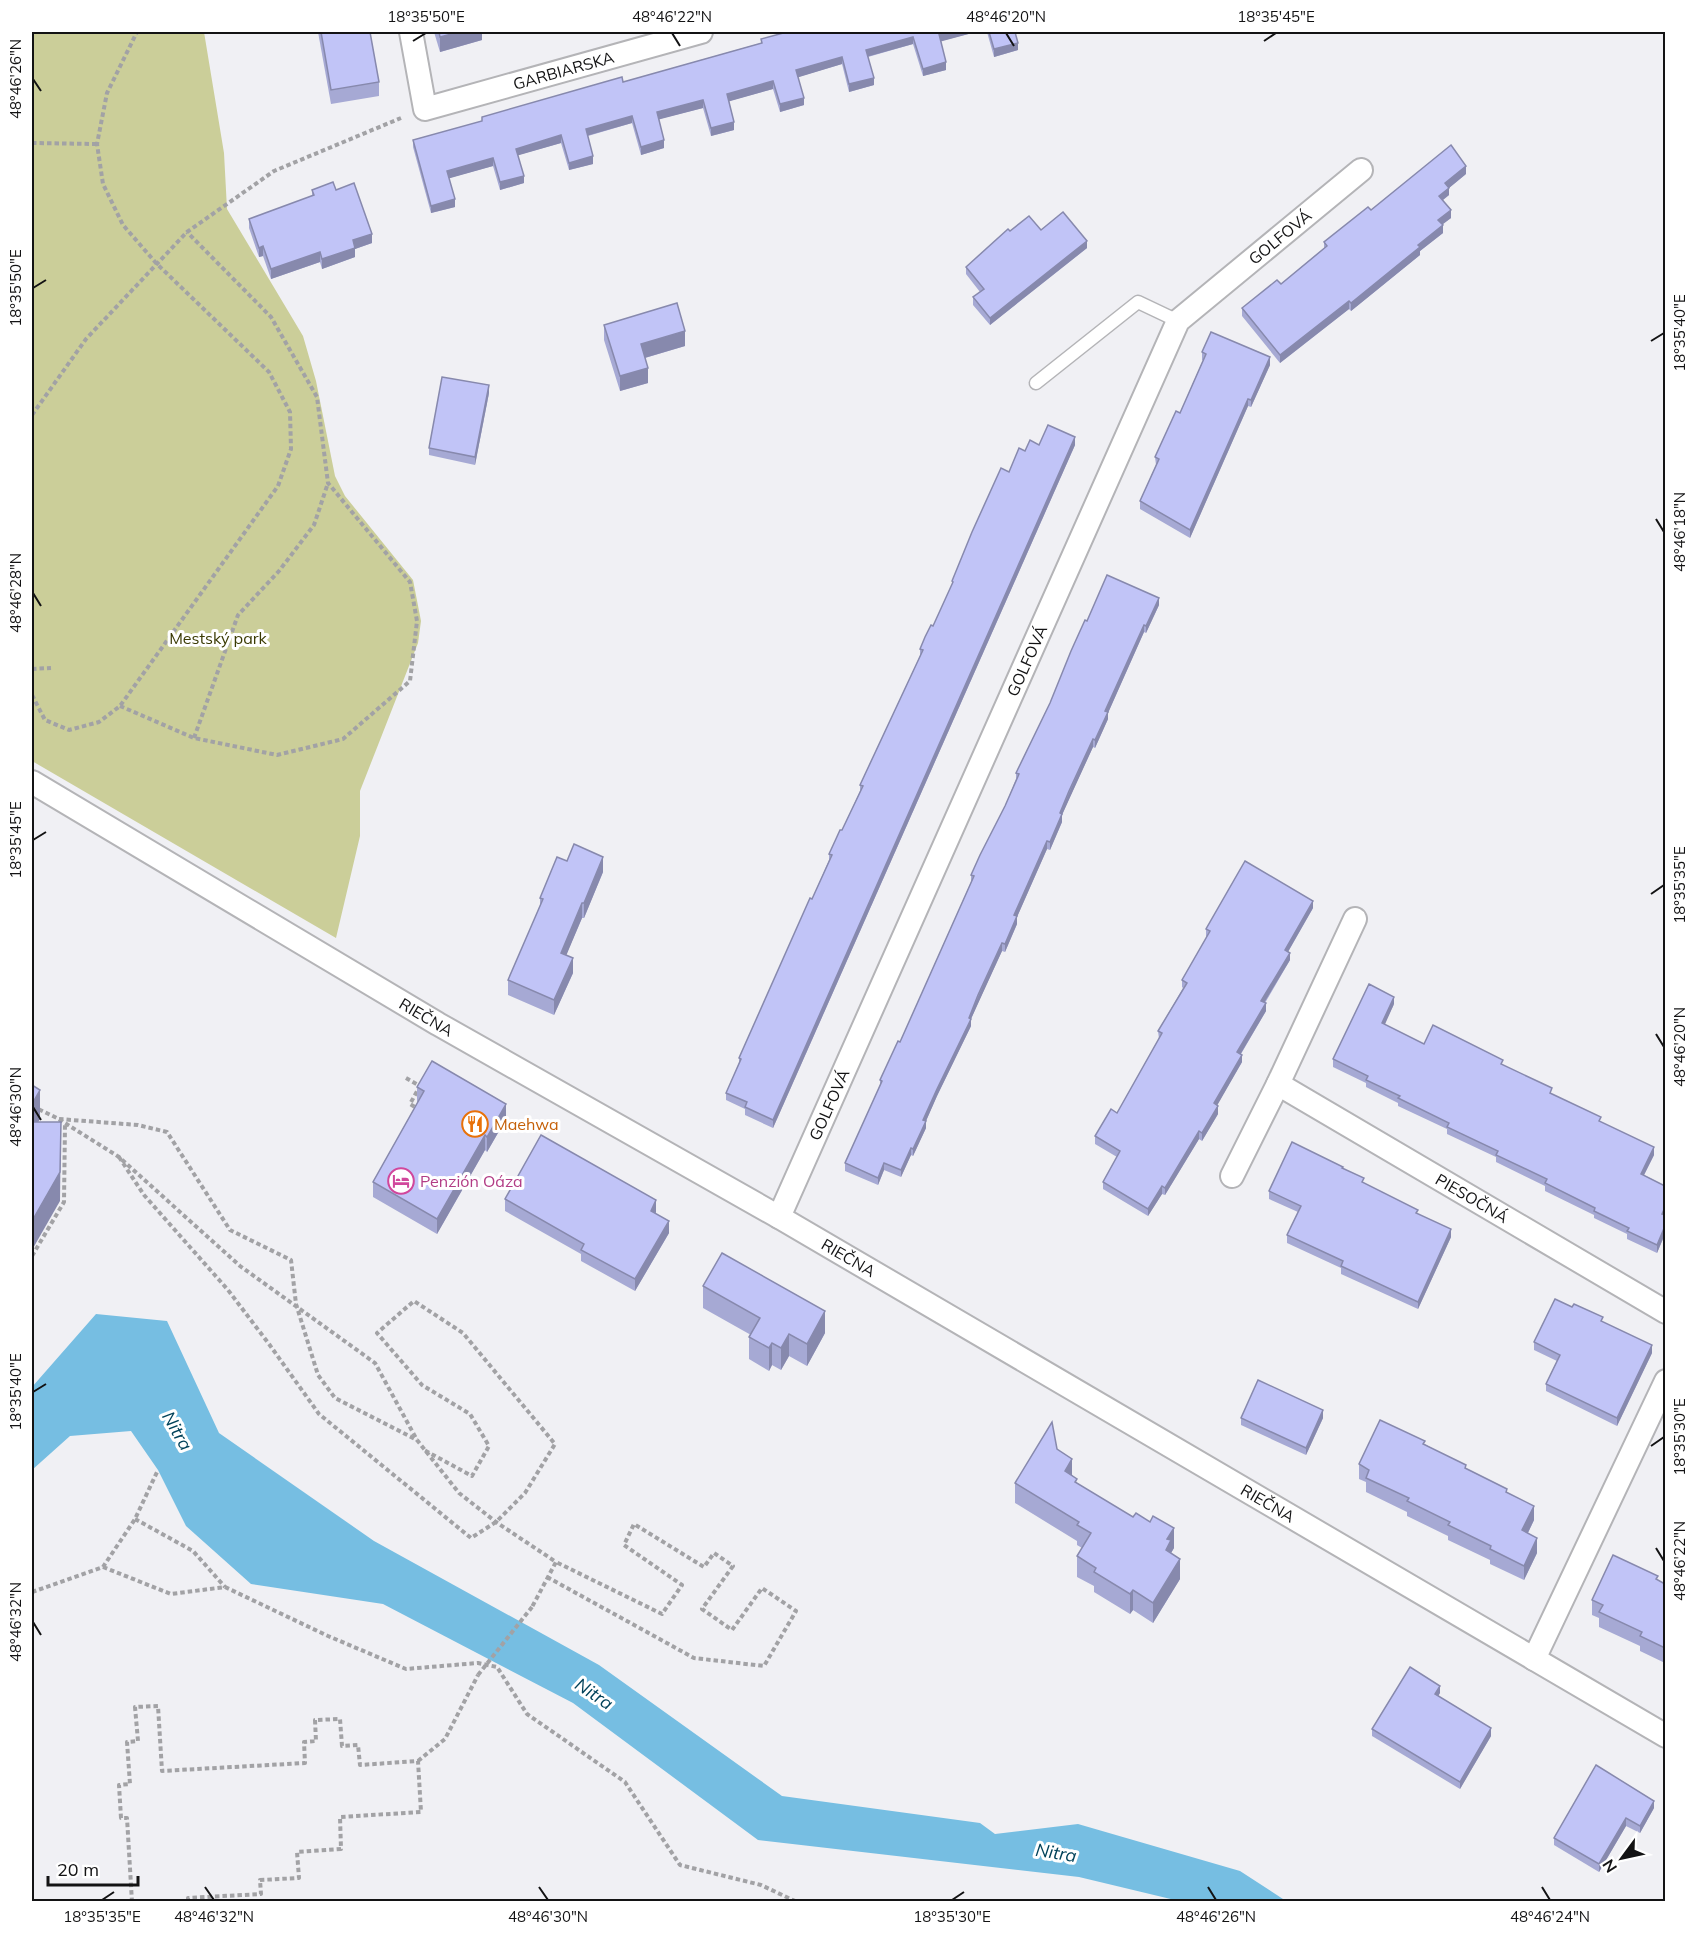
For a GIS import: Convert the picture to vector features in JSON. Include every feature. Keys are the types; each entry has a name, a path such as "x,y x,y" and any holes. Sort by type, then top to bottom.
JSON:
{"street":[{"path":"411,32 425,109"},
{"name":"GARBIARSKA","path":"425,109 701,32"},
{"name":"GOLFOVÁ","path":"779,1217 1178,321 1361,170"},
{"name":"RIEČNA","path":"32,782 438,1024 779,1217 1665,1736"},
{"path":"1232,1176 1355,919"},
{"name":"PIESOČNÁ","path":"1278,1084 1665,1312"},
{"path":"1534,1659 1665,1381"}],"lane":[{"path":"1036,383 1138,302 1178,321"}],"path":[{"path":"32,695 45,720 69,730 99,722 120,706 278,486 291,449 290,412 269,372 156,263 123,225 103,184 97,144 107,93 137,32"},
{"path":"32,415 86,339 187,232 274,171 425,109"},
{"path":"32,143 97,144"},
{"path":"187,232 271,316 317,397 328,483 314,525 279,571 238,615 194,738"},
{"path":"120,706 194,738 277,755 343,739 410,681 417,621 410,582 328,483"},
{"path":"32,669 51,668"},
{"path":"406,1078 420,1086 410,1104 422,1110"},
{"path":"32,1106 57,1118 119,1157 240,1266 296,1304 375,1363 417,1440 459,1493 496,1522 556,1562 662,1614 682,1585 624,1545 634,1524 704,1568 714,1553 733,1566 702,1609 732,1630 762,1588 796,1611 764,1666 694,1658 547,1577"},
{"path":"57,1118 138,1125 167,1132 230,1230 291,1260 296,1304 318,1376 335,1398 417,1440"},
{"path":"32,1256 64,1202 65,1123"},
{"path":"119,1157 144,1195 235,1299 319,1414 471,1538 496,1522 525,1493 555,1444 463,1333 414,1301 377,1333 422,1385 470,1414 489,1446 472,1476 424,1450"},
{"path":"32,1592 103,1567 135,1519 158,1470"},
{"path":"135,1519 193,1551 225,1587 328,1636 406,1669 477,1663 497,1667 527,1714 625,1782 680,1864 761,1885 797,1902"},
{"path":"132,1902 127,1818 121,1818 118,1785 130,1784 127,1742 138,1741 135,1707 158,1706 162,1771 305,1762 304,1742 316,1741 315,1720 340,1719 342,1746 358,1745 360,1765 418,1761 445,1739 478,1676 531,1608 556,1562"},
{"path":"103,1567 171,1594 225,1587"},
{"path":"188,1902 188,1898 261,1894 260,1880 299,1878 297,1852 341,1849 340,1817 421,1812 418,1761"}],"green space":[{"name":"Mestský park","path":"32,32 204,32 224,153 227,209 303,336 316,381 335,476 345,496 413,580 421,621 418,643 360,791 360,836 336,938 32,761"}],"water":[{"name":"Nitra","path":"96,1314 167,1321 219,1433 374,1541 599,1665 782,1796 980,1823 995,1834 1078,1824 1240,1871 1286,1901 1179,1901 1079,1877 758,1840 573,1703 383,1604 251,1584 186,1526 158,1470 131,1431 70,1436 32,1470 32,1387"}],"building":[{"path":"321,32 370,32 379,82 331,90"},
{"path":"439,32 459,32 440,37"},
{"path":"787,32 948,32 939,34 946,62 923,69 913,37 866,50 874,78 849,84 842,57 796,70 804,98 780,104 773,81 727,94 734,122 711,128 703,100 657,112 664,140 641,147 632,116 586,129 593,156 569,163 561,135 516,149 524,176 500,182 493,158 447,171 455,199 431,206 413,140 482,121 482,117 622,77 623,82 762,43 761,39"},
{"path":"989,32 1015,32 1018,43 994,49"},
{"path":"1451,145 1466,166 1445,183 1449,188 1439,196 1451,210 1438,220 1443,225 1418,245 1420,247 1351,303 1349,301 1280,355 1242,308 1277,280 1281,284 1327,246 1324,242 1368,207 1371,210"},
{"path":"333,182 336,190 354,183 372,234 353,240 355,248 322,259 320,252 271,269 263,246 259,248 249,219 314,195 312,190"},
{"path":"1063,212 1087,241 990,318 973,297 984,289 966,267 1008,229 1010,231 1029,216 1041,230"},
{"path":"677,303 685,331 641,344 648,368 620,376 604,325"},
{"path":"1211,332 1270,357 1251,400 1248,399 1190,530 1140,501 1159,459 1155,457 1176,411 1180,413 1206,354 1202,352"},
{"path":"442,377 489,385 475,457 429,448"},
{"path":"1048,425 1075,437 773,1120 745,1107 747,1102 726,1093 741,1059 739,1058 810,898 812,899 832,855 829,854 863,786 860,785 923,650 920,649 925,637 931,625 933,626 953,582 972,532 1001,468 1009,472 1019,448 1025,451 1030,440 1039,445"},
{"path":"1107,575 1159,598 1146,626 1144,625 1105,711 1108,712 1069,791 1050,842 1047,841 1014,915 1017,916 1005,944 1002,943 978,995 969,1018 971,1019 923,1120 926,1121 913,1149 911,1148 901,1170 884,1163 878,1178 845,1163 882,1081 880,1080 898,1041 900,1042 974,876 971,875 1005,806 1019,774 1016,773"},
{"path":"574,844 603,857 561,953 573,958 554,1000 508,980 543,899 540,898 557,857 567,861"},
{"path":"1245,861 1313,901 1285,950 1290,953 1261,1001 1266,1003 1237,1052 1242,1055 1214,1103 1218,1106 1202,1133 1199,1131 1165,1188 1162,1186 1148,1209 1103,1182 1120,1151 1095,1136 1111,1109 1117,1113 1162,1033 1158,1031 1187,983 1182,980 1210,931 1206,929"},
{"path":"1369,984 1394,997 1382,1023 1424,1044 1433,1025 1503,1060 1501,1064 1552,1088 1550,1093 1601,1117 1599,1121 1654,1147 1641,1174 1665,1186 1665,1207 1662,1214 1665,1215 1665,1226 1657,1245 1627,1231 1629,1228 1594,1211 1595,1208 1545,1183 1547,1179 1496,1155 1498,1151 1447,1127 1449,1123 1398,1098 1400,1096 1366,1080 1368,1076 1333,1059"},
{"path":"432,1061 506,1104 487,1137 485,1135 437,1219 373,1182 424,1091 417,1087"},
{"path":"32,1085 40,1090 32,1104"},
{"path":"32,1122 61,1122 60,1172 32,1221"},
{"path":"541,1135 656,1200 651,1211 669,1221 635,1279 581,1250 584,1244 505,1199"},
{"path":"1292,1142 1364,1178 1362,1182 1418,1210 1416,1213 1451,1229 1418,1302 1341,1266 1343,1261 1287,1235 1301,1206 1269,1191"},
{"path":"722,1253 825,1311 807,1344 789,1334 781,1348 772,1343 769,1348 749,1337 760,1318 703,1286"},
{"path":"1555,1299 1572,1307 1574,1304 1603,1317 1601,1321 1652,1345 1617,1418 1546,1384 1560,1355 1534,1342"},
{"path":"1258,1380 1323,1410 1306,1448 1241,1418"},
{"path":"1380,1420 1425,1441 1423,1444 1466,1465 1465,1468 1507,1489 1506,1492 1534,1506 1522,1530 1537,1538 1524,1566 1490,1549 1491,1546 1448,1525 1450,1522 1407,1501 1409,1498 1366,1478 1369,1470 1359,1464"},
{"path":"1052,1422 1057,1449 1072,1459 1065,1471 1077,1479 1075,1482 1133,1517 1136,1513 1150,1522 1153,1516 1174,1528 1167,1539 1171,1540 1166,1550 1180,1559 1153,1603 1133,1590 1130,1594 1094,1572 1096,1568 1077,1556 1091,1533 1077,1525 1079,1522 1015,1483"},
{"path":"1613,1555 1658,1576 1656,1579 1665,1584 1665,1648 1640,1636 1642,1632 1599,1612 1603,1605 1592,1600"},
{"path":"1410,1667 1440,1686 1435,1694 1491,1728 1460,1782 1372,1729"},
{"path":"1596,1765 1654,1801 1640,1826 1626,1818 1599,1864 1554,1838"}],"place":[{"name":"Maehwa","path":"475,1124"},
{"name":"Penzión Oáza","path":"401,1181"}]}
